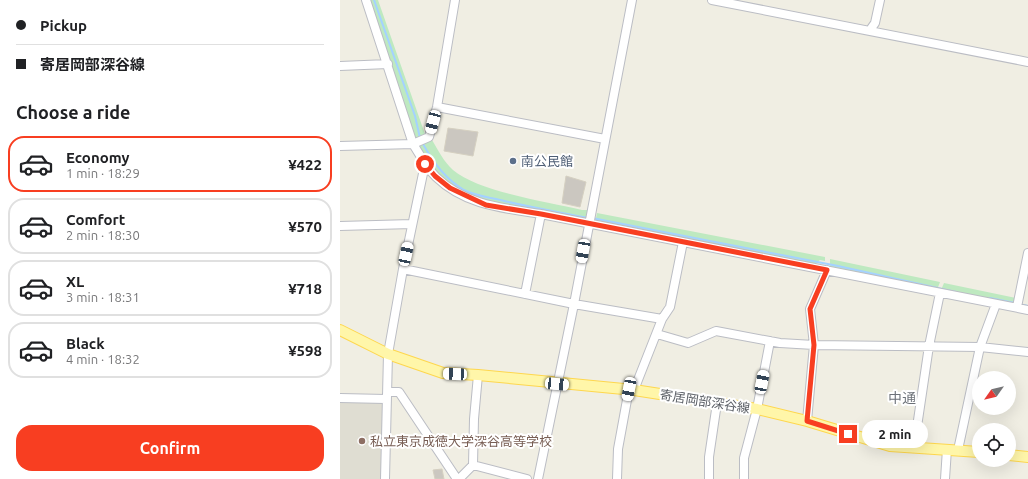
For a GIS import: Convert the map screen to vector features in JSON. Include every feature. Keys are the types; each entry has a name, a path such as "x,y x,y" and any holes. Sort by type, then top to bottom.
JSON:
{"main road":[{"name":"寄居岡部深谷線","path":"340,330 388,354 443,374 478,375 557,384 632,390 757,409 807,421 890,446 972,451"},
{"path":"1016,455 1028,456"}],"street":[{"path":"366,0 415,143 425,164 435,176 462,195 486,205 541,214 1028,310"},
{"path":"340,146 415,143 429,137 437,107 455,0"},
{"path":"538,479 574,304 588,224 632,0"},
{"path":"712,0 1028,62"},
{"path":"870,30 875,23 880,0"},
{"path":"340,66 388,64"},
{"path":"437,107 605,140"},
{"path":"385,479 388,354 402,269 425,164"},
{"path":"525,294 541,214"},
{"path":"340,226 412,224"},
{"path":"617,479 618,449 632,390 657,334 662,319 670,307 683,242"},
{"path":"1017,307 1028,253"},
{"path":"402,269 574,304 662,319"},
{"path":"807,421 814,345 810,309 827,270"},
{"path":"914,448 929,346 940,292"},
{"path":"958,450 980,347 996,304"},
{"path":"657,334 688,343 716,331 770,341 814,345 980,347 1028,352"},
{"path":"744,479 744,458 757,409 770,341"},
{"path":"340,398 386,396 399,392 458,479 473,465 474,419 478,375"},
{"path":"708,479 709,457 717,403"},
{"path":"945,479 947,449"},
{"path":"473,465 527,479"}],"shaded area":[{"name":"私立東京成徳大学深谷高等学校","path":"340,401 383,402 384,479 340,479"}],"green space":[{"path":"369,0 378,0 426,137 421,140 423,144 432,140 441,156 450,167 465,178 496,190 533,200 588,210 585,222 486,203 451,187 427,162 417,143"},
{"path":"597,213 825,257 825,261 820,260 813,266 595,223"},
{"path":"830,259 940,282 937,290 830,268"},
{"path":"944,283 1016,298 1012,304 941,290"}],"building":[{"path":"448,128 478,132 473,156 444,151"},
{"path":"566,176 586,182 580,207 562,203"},
{"path":"442,469 444,479 435,479 433,470"}],"waterway":[{"path":"374,0 415,116 420,138"},
{"path":"422,142 430,156 445,175 464,190 473,194 588,218"},
{"path":"592,218 838,266 956,292"},
{"path":"990,298 1015,303"},
{"path":"1019,304 1028,306"}],"place":[{"name":"南公民館","path":"513,161"},
{"name":"私立東京成徳大学深谷高等学校","path":"362,441"}],"district":[{"name":"中通","path":"902,398"}],"route":[{"path":"425,164 435,176 450,188 462,195 486,205 541,214 827,270 810,309 814,345 807,421 848,434"}]}
